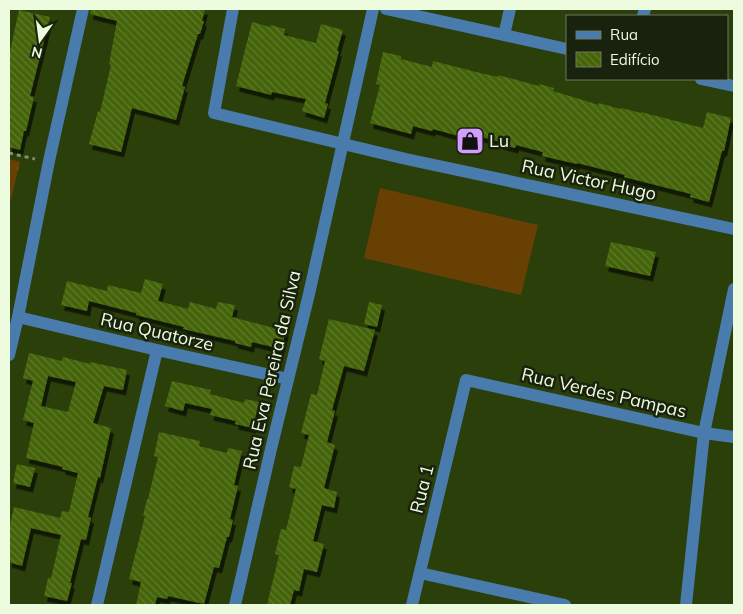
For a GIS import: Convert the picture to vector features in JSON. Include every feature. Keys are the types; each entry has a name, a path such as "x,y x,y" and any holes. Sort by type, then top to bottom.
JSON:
{"street":[{"path":"9,355 83,9"},
{"name":"Rua Victor Hugo","path":"233,9 214,113 406,159 734,230"},
{"name":"Rua Eva Pereira da Silva","path":"236,605 373,9"},
{"path":"386,9 566,49"},
{"path":"504,35 510,9"},
{"path":"706,80 734,86"},
{"path":"686,605 704,433 734,290"},
{"name":"Rua Quatorze","path":"18,317 288,380"},
{"path":"97,605 157,350"},
{"name":"Rua Verdes Pampas","path":"466,380 704,433 734,437"},
{"name":"Rua 1","path":"412,605 466,380"},
{"path":"420,573 565,605"}],"path":[{"path":"9,153 49,161"}],"green space":[{"path":"9,159 20,162 11,199 9,199"},
{"path":"380,188 538,225 521,295 364,258"}],"building":[{"path":"91,9 205,9 202,21 204,21 200,34 198,34 182,86 185,87 176,120 132,108 121,152 89,144 98,111 100,112 111,65 109,64 117,21 90,14"},
{"path":"19,10 50,17 30,96 34,97 20,150 9,147 9,56"},
{"path":"252,22 285,29 284,35 316,43 321,24 343,30 325,103 328,104 324,118 302,111 306,99 272,92 271,95 236,86"},
{"path":"383,52 432,67 433,61 539,86 539,84 554,88 553,91 599,105 599,103 641,112 703,128 707,112 731,118 724,151 722,151 709,202 690,197 691,194 624,177 625,175 542,156 543,152 516,145 515,148 474,135 473,140 433,129 432,131 413,126 411,134 370,123 380,85 376,84"},
{"path":"611,242 656,252 650,276 605,266"},
{"path":"145,279 163,284 158,301 188,309 190,302 216,309 218,302 235,305 232,317 286,331 281,349 252,342 251,347 235,343 235,341 183,329 184,327 89,301 87,311 61,305 67,281 107,291 108,285 141,293"},
{"path":"369,302 382,305 377,327 364,324"},
{"path":"329,319 375,330 364,371 344,366 332,410 335,411 327,442 335,445 324,488 337,492 334,508 322,505 313,541 324,544 317,572 304,569 299,591 294,590 290,605 267,605 279,555 275,554 281,529 286,530 296,489 289,487 294,466 301,467 309,435 301,433 311,394 317,395 325,361 319,359"},
{"path":"29,353 62,361 63,357 127,370 123,390 104,386 93,423 111,428 100,478 98,477 88,517 91,518 86,540 81,539 67,601 44,596 48,578 51,578 61,535 31,528 22,566 9,562 9,529 14,507 60,518 62,511 69,512 78,473 62,469 63,467 26,458 34,423 23,420 33,381 23,378","holes":["48,376 76,382 68,412 41,406"]},
{"path":"172,381 211,390 210,394 244,403 245,399 259,402 253,428 235,424 236,421 210,415 212,409 185,403 183,411 165,406"},
{"path":"159,432 200,441 199,446 227,453 228,448 242,451 234,485 238,486 230,519 233,520 229,537 227,537 219,568 214,567 204,604 168,596 167,599 157,597 155,605 136,605 141,582 129,579 158,457 154,456"},
{"path":"17,464 35,468 30,487 13,483"}],"place":[{"name":"Lu","path":"470,141"}]}
